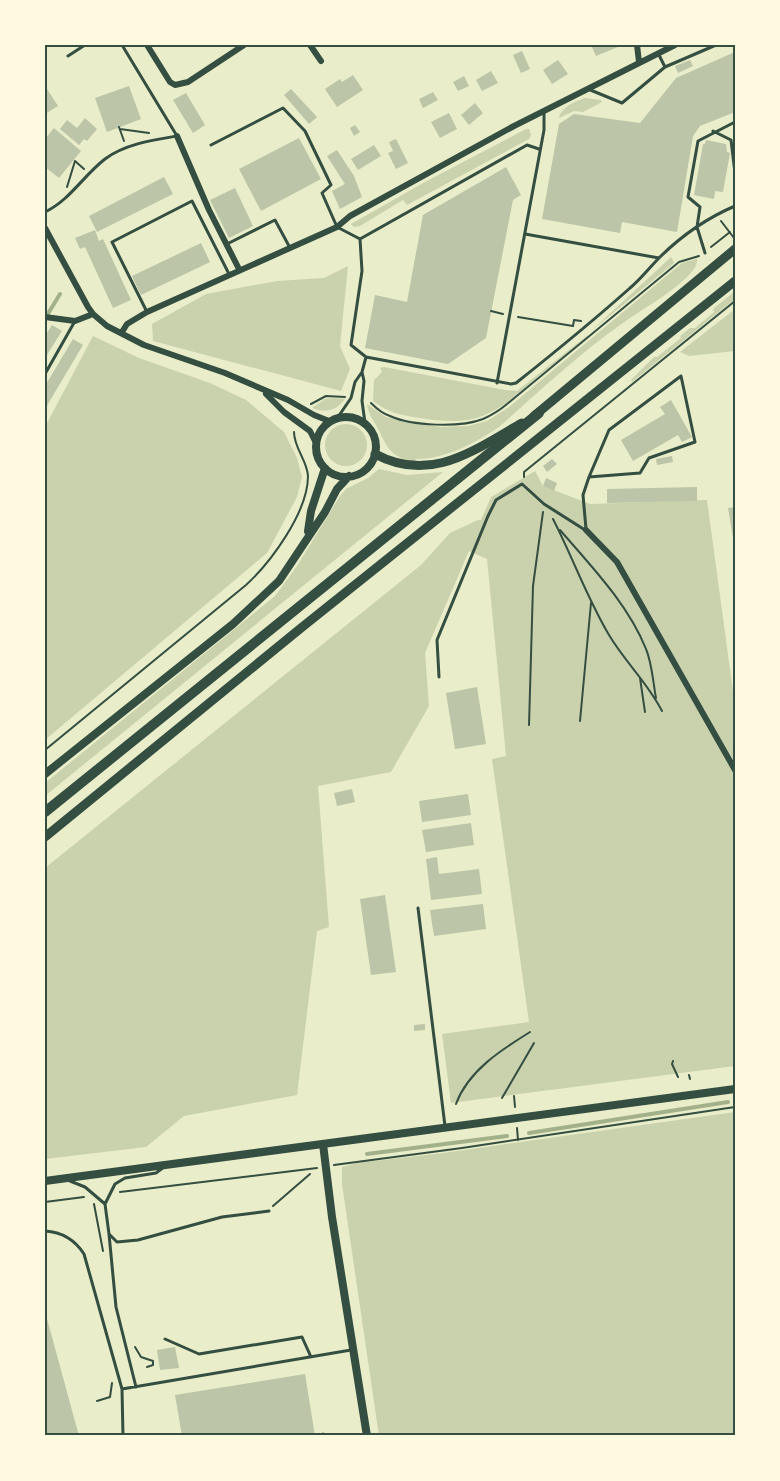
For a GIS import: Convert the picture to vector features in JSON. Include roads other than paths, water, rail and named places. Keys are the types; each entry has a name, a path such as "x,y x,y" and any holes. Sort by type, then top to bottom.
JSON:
{"highway":[{"path":"45,812 539,413 735,249"},
{"path":"45,837 636,358 735,281"},
{"path":"375,454 404,466 445,463 539,413"}],"main road":[{"path":"45,774 233,624 279,581 325,512 337,489 349,476 367,468 375,454 375,439 365,423 347,417 338,417 329,421 320,431 315,441 316,453 325,468 332,474 349,476"},
{"path":"308,535 311,511 325,468"},
{"path":"45,1181 735,1089"},
{"path":"323,1144 332,1217 367,1436"}],"street":[{"path":"147,45 170,82 175,85 188,82 244,45"},
{"path":"310,45 321,61"},
{"path":"637,45 639,62"},
{"path":"122,332 127,324 147,312 337,227 350,216 514,126 675,45"},
{"path":"177,136 239,269"},
{"path":"45,228 93,314 107,326 144,345 225,373 288,400 314,416 329,421"},
{"path":"45,317 75,321 93,314"},
{"path":"264,391 284,412 309,431 315,441"},
{"path":"586,530 617,562 735,770"}],"lane":[{"path":"68,56 85,45"},
{"path":"45,212 67,198 108,157 131,146 177,136 122,45"},
{"path":"587,89 622,102 665,67 714,45"},
{"path":"658,53 665,67"},
{"path":"211,145 283,108 305,131 331,185 321,193 337,227 360,239"},
{"path":"497,382 544,130 544,112"},
{"path":"705,253 697,227 700,207 688,197 698,141 713,131 735,122"},
{"path":"713,131 731,140 735,173"},
{"path":"360,239 527,145 540,149"},
{"path":"147,312 112,242 192,201 229,274"},
{"path":"360,239 362,271 351,345 366,357 516,384 599,317 643,278 659,258 697,227 735,206"},
{"path":"226,245 274,220 289,247"},
{"path":"525,234 659,258"},
{"path":"45,374 75,321"},
{"path":"338,417 351,398 366,357"},
{"path":"362,372 365,423"},
{"path":"586,530 583,495 589,477 609,430 681,376 695,442 649,458 640,473 589,477"},
{"path":"439,677 437,640 496,500 522,484 544,504 586,530"},
{"path":"418,908 445,1128"},
{"path":"136,1387 116,1307 105,1204 115,1184 125,1178 156,1173 168,1164"},
{"path":"57,1179 76,1182 105,1204"},
{"path":"109,1234 117,1242 138,1240 222,1217 268,1211"},
{"path":"45,1231 53,1231 70,1239 84,1254 122,1389 123,1436"},
{"path":"165,1339 200,1354 302,1337 311,1357"},
{"path":"122,1389 354,1349"}],"waterway":[{"path":"46,317 60,294"},
{"path":"529,1133 728,1102"},
{"path":"367,1154 507,1136"}]}
